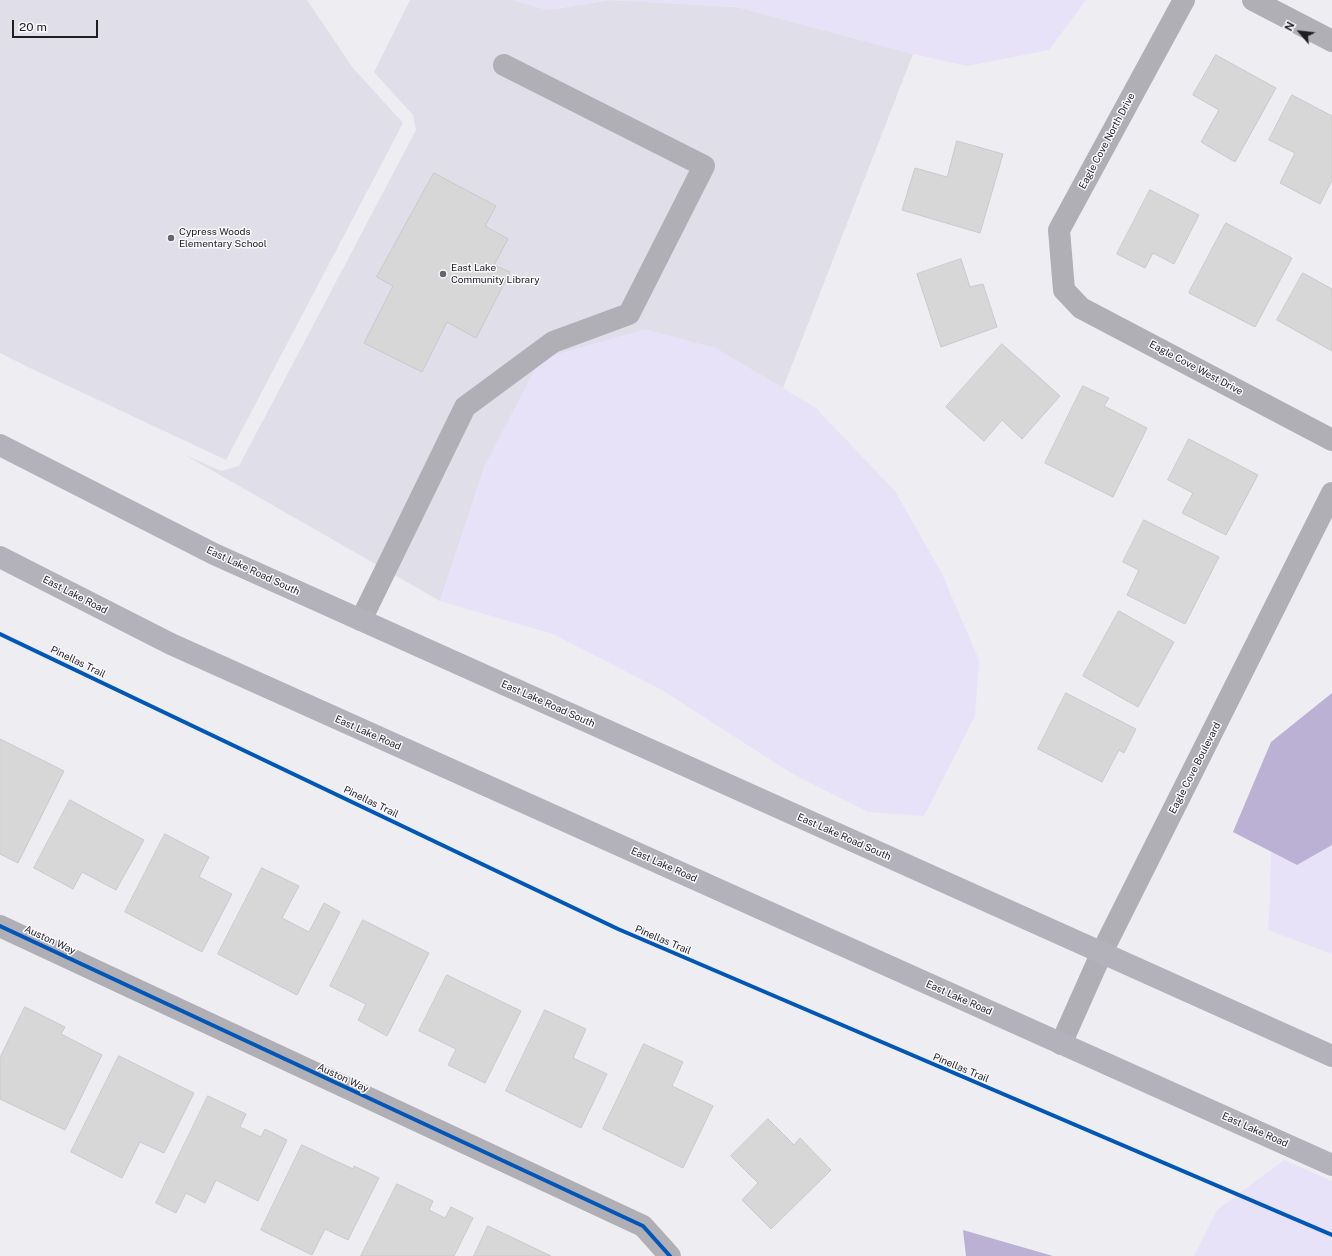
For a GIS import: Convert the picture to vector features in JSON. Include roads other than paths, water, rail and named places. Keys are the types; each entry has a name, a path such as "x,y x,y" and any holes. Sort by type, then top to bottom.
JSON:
{"main road":[{"name":"East Lake Road South","path":"0,445 214,554 1102,952"},
{"name":"East Lake Road","path":"0,557 171,644 1332,1165"},
{"path":"1102,952 1332,1056"}],"street":[{"name":"Eagle Cove North Drive","path":"1064,290 1059,230 1184,0"},
{"path":"1253,0 1332,41"},
{"path":"361,620 465,407 553,342 629,314 704,166 504,65"},
{"name":"Eagle Cove West Drive","path":"1064,290 1081,308 1332,440"},
{"name":"Eagle Cove Boulevard","path":"1061,1044 1102,952 1332,493"},
{"name":"Auston Way","path":"0,926 643,1226 670,1256"}],"place":[{"name":"Cypress Woods Elementary School","path":"171,238"},
{"name":"East Lake Community Library","path":"443,274"}]}
